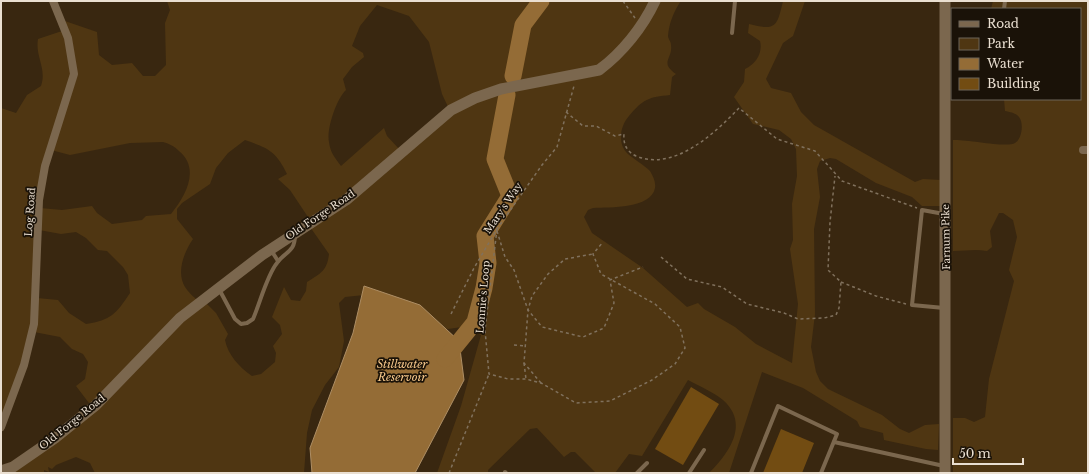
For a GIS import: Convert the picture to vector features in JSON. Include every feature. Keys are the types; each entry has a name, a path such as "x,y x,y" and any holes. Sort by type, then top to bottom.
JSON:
{"street":[{"name":"Log Road","path":"1,427 24,365 34,324 39,200 45,166 74,74 68,38 53,1"},
{"name":"Old Forge Road","path":"1,470 13,467 55,438 96,406 180,318 218,287 270,249 346,200 451,110 475,98 502,89 575,76 599,70 611,61 640,26 655,1"},
{"name":"Farnum Pike","path":"945,470 945,214 948,87 946,1"}],"lane":[{"path":"732,33 735,1"},
{"path":"945,214 922,210 912,305 946,308"},
{"path":"218,287 235,319 241,324 247,323 253,319 278,261 292,250 295,244 295,233"},
{"path":"270,249 278,261"},
{"path":"751,473 778,406 837,434 821,473"},
{"path":"834,442 945,470"},
{"path":"689,473 704,450"},
{"path":"637,473 647,462"}],"path":[{"path":"623,1 640,26"},
{"name":"Mary's Way","path":"451,314 497,229 542,165 557,147 575,76"},
{"path":"566,112 583,126 596,126 615,136 624,134 624,144 630,153 647,160 672,156 686,151 712,134 739,108 777,138 815,151 835,176 842,181 922,210"},
{"path":"835,176 830,222 828,270 841,282 876,296 912,305"},
{"path":"497,229 504,257 514,270 528,310 542,327 583,337 604,328 614,302 610,280"},
{"name":"Lonnie's Loop","path":"489,374 485,330 497,229"},
{"path":"526,379 524,363 525,346 528,310 532,296 548,274 565,260 592,254 603,242"},
{"path":"449,473 489,374 508,380 526,379 541,383 576,403 610,401 652,380 675,364 685,348 680,327 655,304 601,274 592,254"},
{"path":"661,257 687,278 722,287 748,304 784,313 798,319 824,318 836,315 839,308 841,282"},
{"path":"610,280 643,267"},
{"path":"514,344 525,346"},
{"path":"524,363 541,383"}],"green space":[{"path":"167,1 681,1 669,26 668,37 671,44 671,50 667,63 671,70 676,74 672,77 670,95 651,98 638,106 626,120 621,135 622,145 628,154 650,171 655,181 655,188 652,195 646,200 629,206 593,208 588,210 584,217 592,233 643,268 687,307 698,303 704,309 735,327 756,344 792,363 798,304 790,249 793,240 792,204 797,176 796,149 791,139 779,130 753,124 734,97 744,82 745,69 758,58 760,50 760,41 748,33 749,24 770,27 777,22 783,1 805,1 793,36 783,43 766,79 771,88 791,93 801,112 814,125 915,182 923,179 941,180 941,206 922,206 912,197 876,183 836,159 830,158 820,161 817,169 820,197 814,229 815,314 811,347 816,372 820,381 828,389 882,415 900,429 909,433 925,425 939,424 938,450 926,449 884,440 883,433 860,427 857,421 803,388 762,372 729,473 709,473 723,457 734,438 736,428 735,419 731,409 719,397 688,380 642,456 629,454 615,473 596,473 575,452 571,452 564,457 537,428 530,429 488,470 488,473 437,473 461,406 481,335 462,327 448,329 438,327 364,295 345,297 339,303 344,341 339,367 325,385 312,410 307,433 304,473 95,473 90,463 76,457 56,465 52,469 48,467 49,472 44,470 44,473 1,473 92,407 76,386 85,379 88,362 83,354 72,349 60,337 34,332 1,427 1,108 16,113 27,95 41,86 43,74 38,51 38,39 65,30 62,20 97,32 99,55 112,65 132,63 143,76 155,76 166,65 165,23 170,10","holes":["377,5 409,16 429,42 442,94 450,111 401,151 387,136 384,128 341,166 330,149 328,136 333,114 339,100 346,90 343,79 352,67 364,57 363,53 352,46 360,26","245,140 260,145 275,155 287,174 278,179 290,190 310,220 308,224 329,254 325,268 307,282 306,291 300,301 291,300 284,287 272,317 280,325 282,334 273,346 276,353 275,362 261,374 252,376 231,356 225,340 228,334 216,313 203,300 198,301 189,293 182,281 181,275 182,262 193,239 177,219 177,209 182,203 210,184 216,168 228,153","163,142 170,144 186,158 190,174 188,183 181,200 171,214 146,216 142,220 112,224 97,213 92,206 62,210 40,208 51,150 70,155 130,143","39,230 61,234 76,232 86,238 98,250 107,251 123,267 128,275 130,293 125,300 112,315 94,322 86,324 69,313 58,300 37,298"]},
{"path":"993,1 1088,1 1088,473 953,473 953,418 965,418 974,422 985,417 989,379 1014,281 1009,270 1017,237 1013,220 1003,213 999,213 990,231 992,247 987,251 953,251 953,140 995,144 1015,143 1021,135 1021,120 1013,113 1005,111 1004,100 1081,100 1081,8 991,8"}],"water":[{"name":"Stillwater Reservoir","path":"364,286 420,305 459,341 464,380 415,473 312,473 310,448 353,333"}],"building":[{"path":"691,387 719,404 683,465 655,449"},
{"path":"781,429 814,443 802,473 763,473"}],"waterway":[{"path":"513,76 523,25 541,1"},
{"path":"445,359 475,322 484,288 488,263 485,236 510,196 495,159 507,95"}]}
